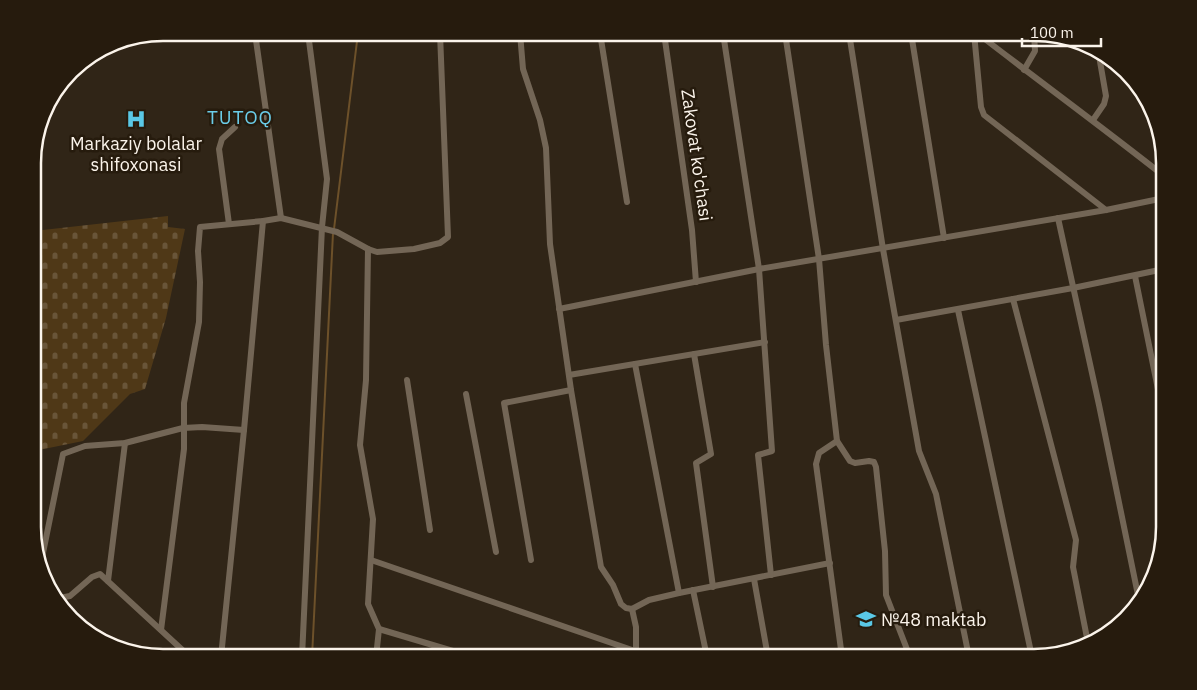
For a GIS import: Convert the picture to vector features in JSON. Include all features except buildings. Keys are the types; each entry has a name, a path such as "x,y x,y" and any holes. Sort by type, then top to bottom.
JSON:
{"street":[{"path":"256,41 281,218"},
{"path":"302,649 327,179 309,41"},
{"path":"161,630 184,449 184,403 199,322 200,282 198,251 200,227 281,218 337,232 377,252 414,249 440,243 448,237 440,41"},
{"path":"521,41 523,69 540,120 546,148 550,244 571,390 601,567 613,585 621,604 626,608 632,609 649,600 679,593 830,563"},
{"path":"601,41 627,202"},
{"name":"Zakovat ko'chasi","path":"665,41 692,230 696,282"},
{"path":"724,41 759,269 772,451 758,455 771,575"},
{"path":"786,41 819,259 826,345 837,440 850,461 855,463 874,462 876,467 885,551 886,595 907,648"},
{"path":"849,41 883,249 919,451 936,494 967,648"},
{"path":"912,41 944,238"},
{"path":"976,41 981,107 984,115 1106,210"},
{"path":"987,41 1155,169"},
{"path":"1024,70 1035,51 1034,41"},
{"path":"1093,120 1104,104 1106,96 1100,61"},
{"path":"229,224 219,149 222,138 235,127"},
{"path":"559,309 759,269 883,249 1155,200"},
{"path":"1058,218 1137,591"},
{"path":"222,649 263,221"},
{"path":"368,249 366,380 360,445 373,519 368,604 379,629 377,649"},
{"path":"896,320 1013,300 1155,271"},
{"path":"1135,276 1155,375"},
{"path":"1013,300 1076,540 1073,567 1087,637"},
{"path":"958,310 1030,648"},
{"path":"569,375 765,342"},
{"path":"694,354 711,454 696,463 713,586"},
{"path":"635,364 679,593"},
{"path":"407,380 430,530"},
{"path":"531,560 504,403 571,390"},
{"path":"466,394 496,552"},
{"path":"44,550 63,454 85,446 125,443 183,428 202,427 244,430"},
{"path":"837,440 819,453 816,464 841,648"},
{"path":"108,581 125,443"},
{"path":"371,560 620,648"},
{"path":"63,597 70,596 92,576 100,574 181,649"},
{"path":"754,579 766,648"},
{"path":"694,590 705,648"},
{"path":"632,609 636,627 636,648"},
{"path":"379,629 445,649"}],"green space":[{"path":"168,216 168,227 185,229 166,318 145,389 130,394 83,441 41,450 41,230"}],"waterway":[{"path":"334,229 357,41"},
{"path":"312,649 333,233"}],"place":[{"name":"Markaziy bolalar shifoxonasi","path":"136,119"},
{"name":"№48 maktab","path":"866,619"}],"district":[{"name":"TUTOQ","path":"240,117"}]}
